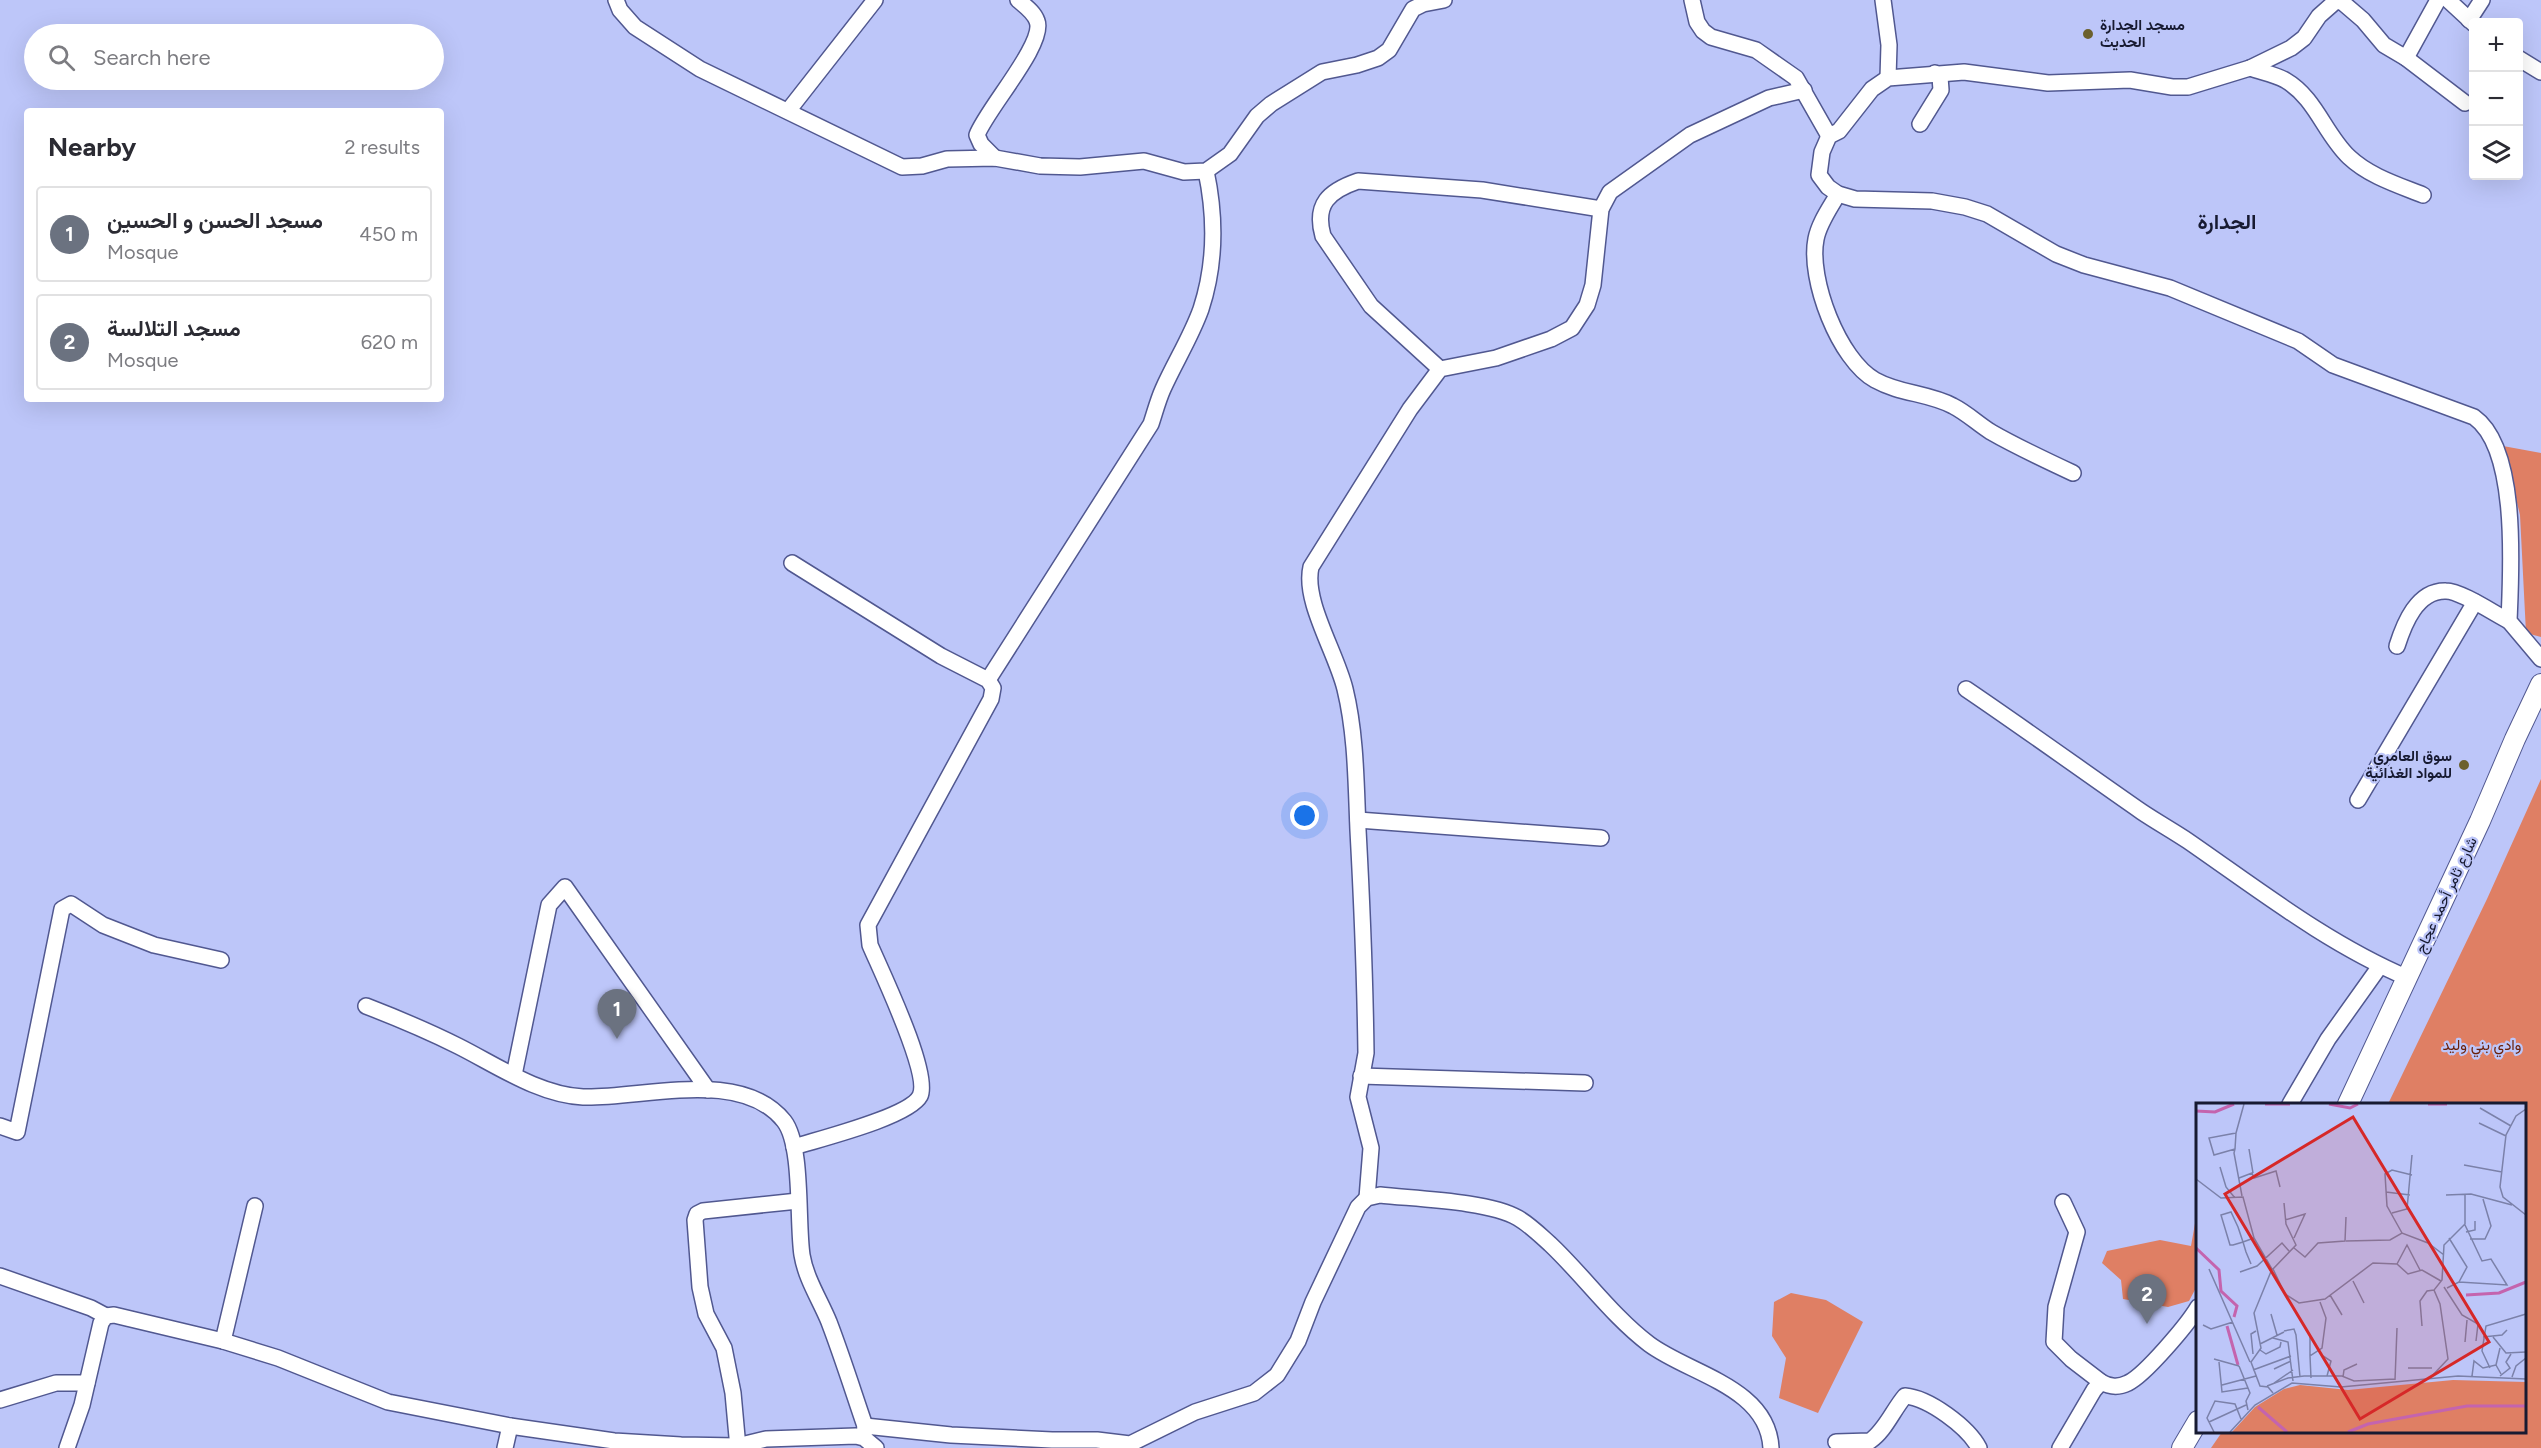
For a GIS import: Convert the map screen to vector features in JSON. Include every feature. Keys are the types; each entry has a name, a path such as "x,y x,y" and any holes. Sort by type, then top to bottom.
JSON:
{"main road":[{"name":"شارع ثامر أحمد عجاج","path":"2348,1103 2408,978 2541,684"},
{"path":"2182,1448 2196,1424"}],"street":[{"path":"616,0 620,9 635,27 700,69 902,167 922,166 947,159 995,158 1040,166 1144,162 1184,172 1206,171 1230,154 1257,116 1271,104 1322,72 1378,58 1389,50 1413,9 1423,4 1444,0"},
{"path":"788,111 875,0"},
{"path":"995,158 981,144 977,135 980,126 1039,36 1038,21 1018,0"},
{"path":"1692,0 1697,22 1711,37 1756,50 1794,76 1829,136"},
{"path":"1883,0 1889,45 1888,78"},
{"path":"2406,57 2438,0"},
{"path":"2448,0 2469,20"},
{"path":"2473,18 2482,0"},
{"path":"2465,103 2406,57 2384,45 2363,20 2342,2 2336,1 2325,5 2300,42 2250,68 2188,87 2172,87 2130,80 2048,83 1964,72 1888,78 1872,89 1839,130 1829,136 1822,152 1819,175 1828,187 1838,194 1869,200 1932,201 1987,214 2056,254 2084,265 2170,288 2298,341 2333,365 2474,417 2487,430 2494,443 2511,516 2509,621"},
{"path":"2523,61 2541,72"},
{"path":"2250,68 2283,79 2304,94 2334,140 2356,163 2394,184 2423,195"},
{"path":"1920,123 1941,90 1940,77 1935,73"},
{"path":"1367,1198 1371,1148 1367,1124 1359,1104 1361,1076 1366,1053 1355,765 1345,689 1336,659 1310,596 1308,580 1311,567 1410,409 1440,369 1496,358 1551,339 1572,328 1587,305 1593,285 1601,209 1610,192 1690,135 1769,98 1804,90"},
{"path":"988,680 1150,424 1162,390 1193,326 1200,309 1213,259 1212,197 1206,171"},
{"path":"1440,369 1371,306 1323,236 1319,224 1321,210 1327,197 1340,187 1358,181 1482,190 1601,209"},
{"path":"1838,194 1816,237 1814,260 1829,315 1860,369 1887,386 1952,405 2008,442 2073,473"},
{"path":"792,563 941,656 988,680 993,688 991,699 868,925 870,945 918,1062 923,1083 920,1096 902,1111 794,1147"},
{"path":"2397,646 2404,624 2415,607 2431,595 2446,591 2475,602 2509,621 2541,659"},
{"path":"2358,800 2475,602"},
{"path":"1966,689 2143,813 2187,840 2223,868 2332,939 2380,966 2408,978"},
{"path":"1358,820 1601,838"},
{"path":"514,1075 549,905 565,887 708,1090"},
{"path":"0,1126 16,1132 62,909 71,904 103,924 154,945 221,960"},
{"path":"2291,1103 2328,1039 2380,966"},
{"path":"366,1006 411,1024 514,1075 556,1092 582,1097 708,1090 733,1092 748,1097 775,1112 788,1127 794,1147 805,1269 834,1337 868,1437"},
{"path":"1361,1076 1585,1083"},
{"path":"0,1276 91,1308 106,1316 114,1315 223,1341 278,1358 388,1402 510,1426 614,1441 737,1447 766,1439 951,1435 1097,1440 1130,1444 1195,1412 1254,1393 1277,1375 1298,1341 1358,1207 1367,1198 1380,1195 1488,1207 1518,1218 1530,1226 1573,1266 1625,1323 1648,1343 1725,1385 1743,1399 1759,1414 1767,1426 1771,1448"},
{"path":"737,1447 727,1360 722,1343 706,1314 700,1287 695,1220 697,1214 703,1211 798,1201"},
{"path":"2063,1202 2077,1232 2056,1307 2054,1342 2071,1359 2109,1386 2130,1382 2162,1351 2196,1309"},
{"path":"223,1341 255,1206"},
{"path":"67,1448 87,1383 101,1323 106,1316"},
{"path":"2060,1448 2101,1382"},
{"path":"0,1400 56,1383 87,1383"},
{"path":"1836,1442 1870,1441 1885,1426 1891,1413 1905,1396 1914,1397 1961,1426 1979,1448"},
{"path":"505,1448 510,1426"}],"green space":[{"path":"2503,446 2541,453 2541,637 2526,633 2520,515"},
{"name":"وادي بني وليد","path":"2541,779 2541,1448 2211,1448 2221,1433 2526,1433 2526,1103 2388,1103 2487,899"},
{"path":"2196,1218 2196,1288 2189,1301 2168,1307 2123,1299 2121,1280 2102,1263 2107,1251 2160,1240 2191,1246"},
{"path":"1791,1293 1826,1300 1863,1322 1818,1413 1779,1398 1786,1358 1772,1336 1774,1302"}],"place":[{"name":"مسجد الجدارة الحديث","path":"2088,34"},
{"name":"سوق العامري للمواد الغذائية","path":"2464,765"},
{"name":"مسجد الحسن و الحسين","path":"617,1039"},
{"name":"مسجد التلالسة","path":"2147,1324"}],"district":[{"name":"الجدارة","path":"2227,221"}]}
